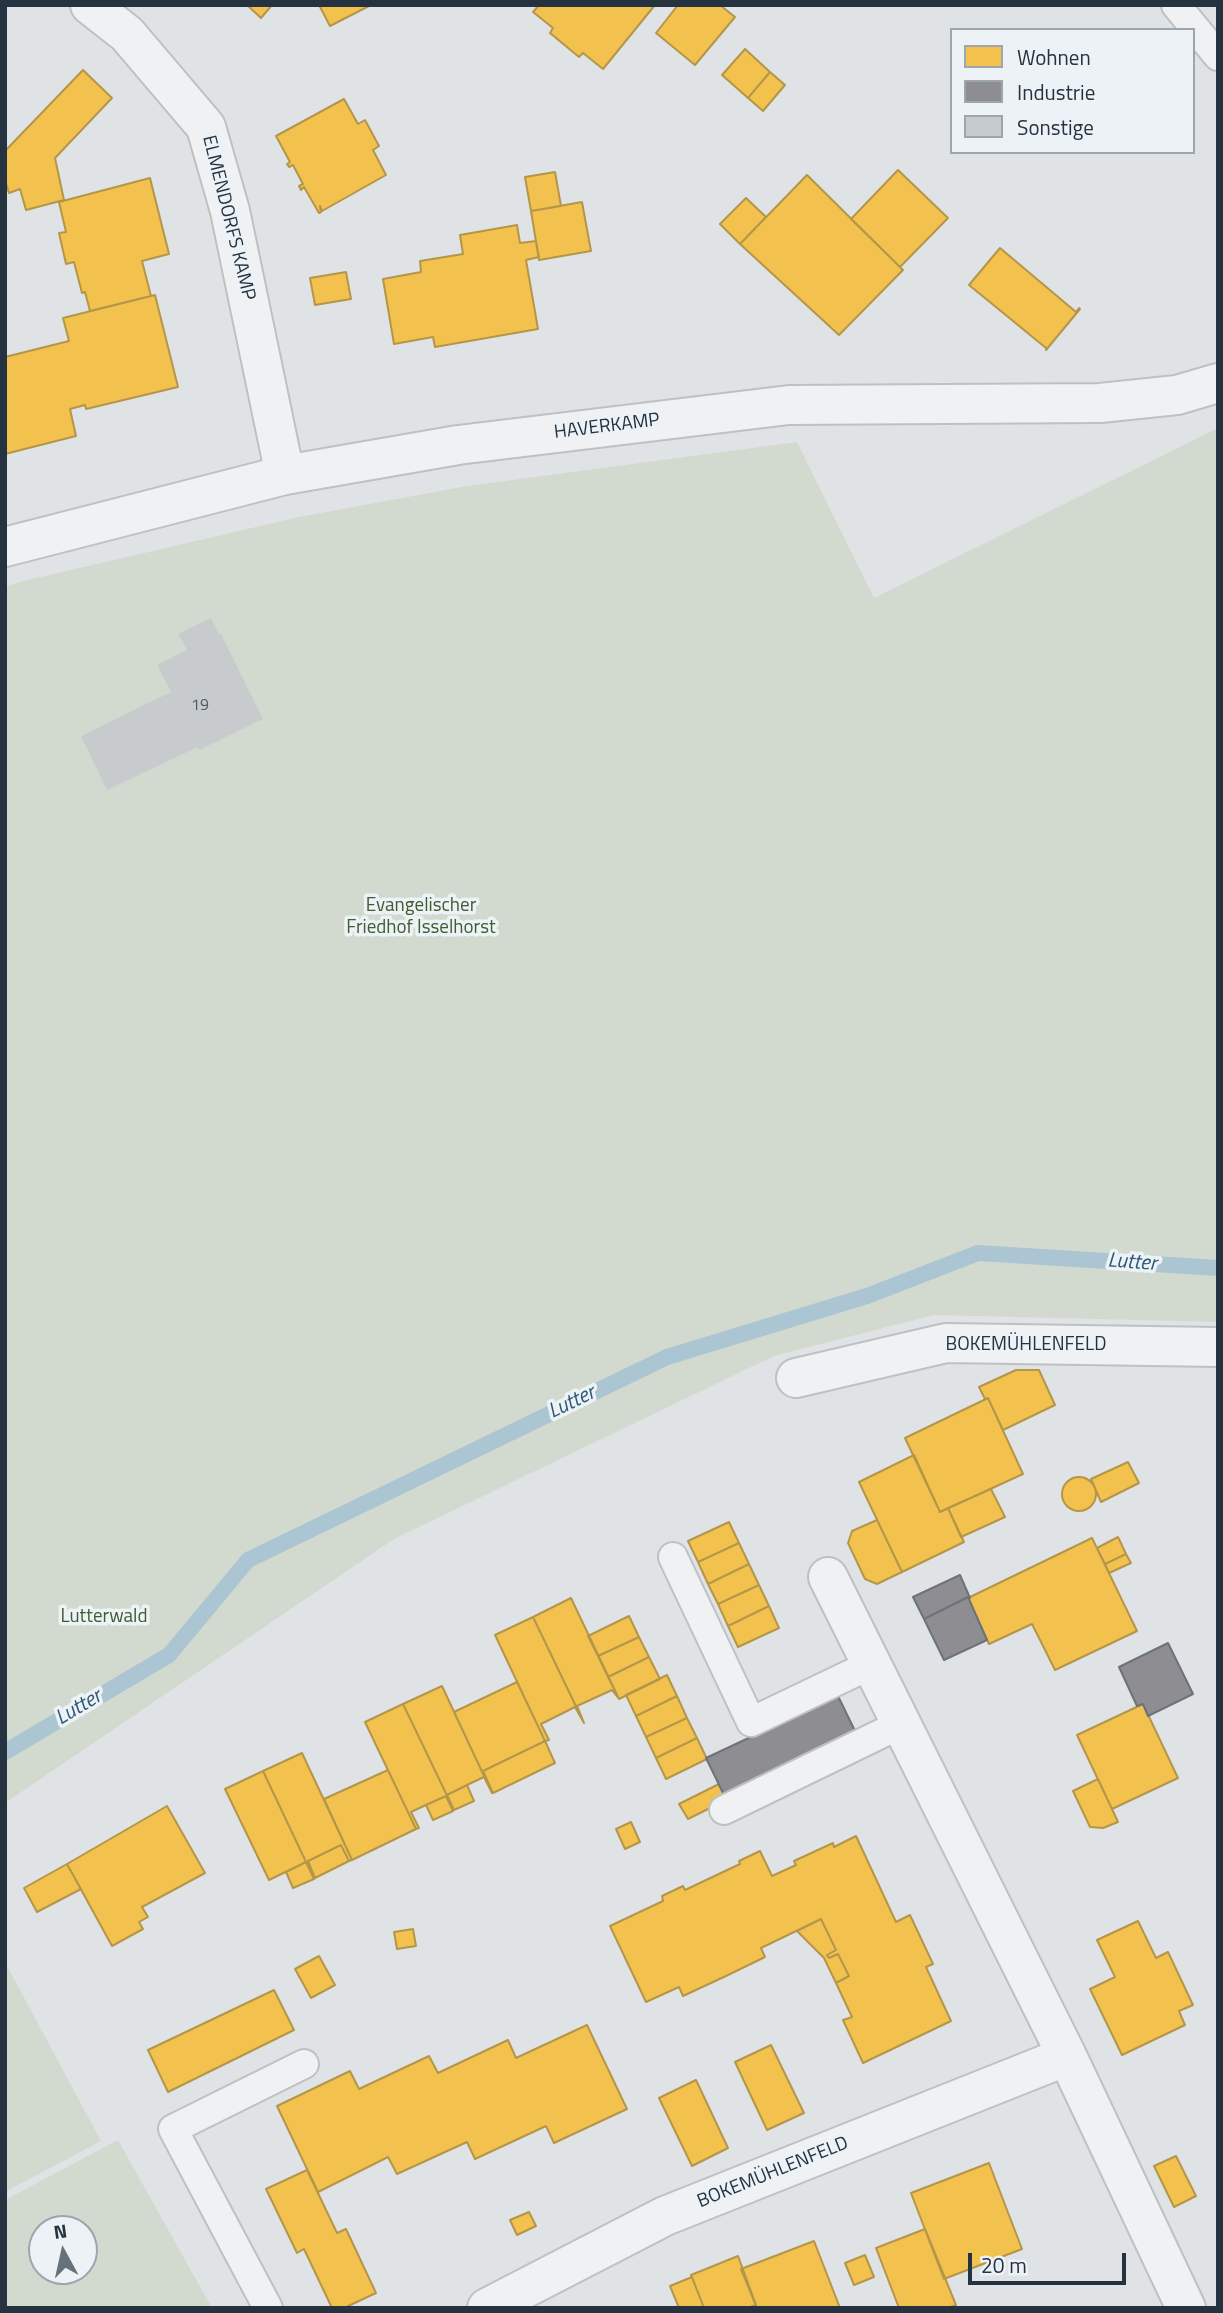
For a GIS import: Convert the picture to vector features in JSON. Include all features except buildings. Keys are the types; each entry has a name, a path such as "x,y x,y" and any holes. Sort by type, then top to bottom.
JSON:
{"street":[{"name":"ELMENDORFS KAMP","path":"90,5 128,34 206,127 229,211 285,475"},
{"name":"HAVERKAMP","path":"5,547 285,475 458,445 789,405 1100,403 1177,395 1218,383"},
{"name":"BOKEMÜHLENFELD","path":"796,1378 946,1343 1218,1348"},
{"path":"828,1577 1067,2056 1186,2308"},
{"name":"BOKEMÜHLENFELD","path":"487,2308 664,2216 1067,2056"}],"lane":[{"path":"1176,5 1195,28"},
{"path":"1195,29 1218,57"},
{"path":"673,1558 751,1722 870,1665"},
{"path":"724,1810 901,1724"},
{"path":"268,2308 173,2129 304,2064"}],"green space":[{"name":"Evangelischer Friedhof Isselhorst","path":"1218,428 1218,1322 934,1315 774,1356 394,1539 5,1803 5,587 299,517 467,486 797,442 874,598"},
{"path":"5,1962 101,2141 5,2192"},
{"path":"118,2140 212,2308 5,2308 5,2200"}],"waterway":[{"name":"Lutter","path":"5,1752 169,1655 248,1560 667,1357 867,1296 978,1253 1218,1268"}],"park label":[{"name":"Lutterwald","path":"104,1617"}]}
